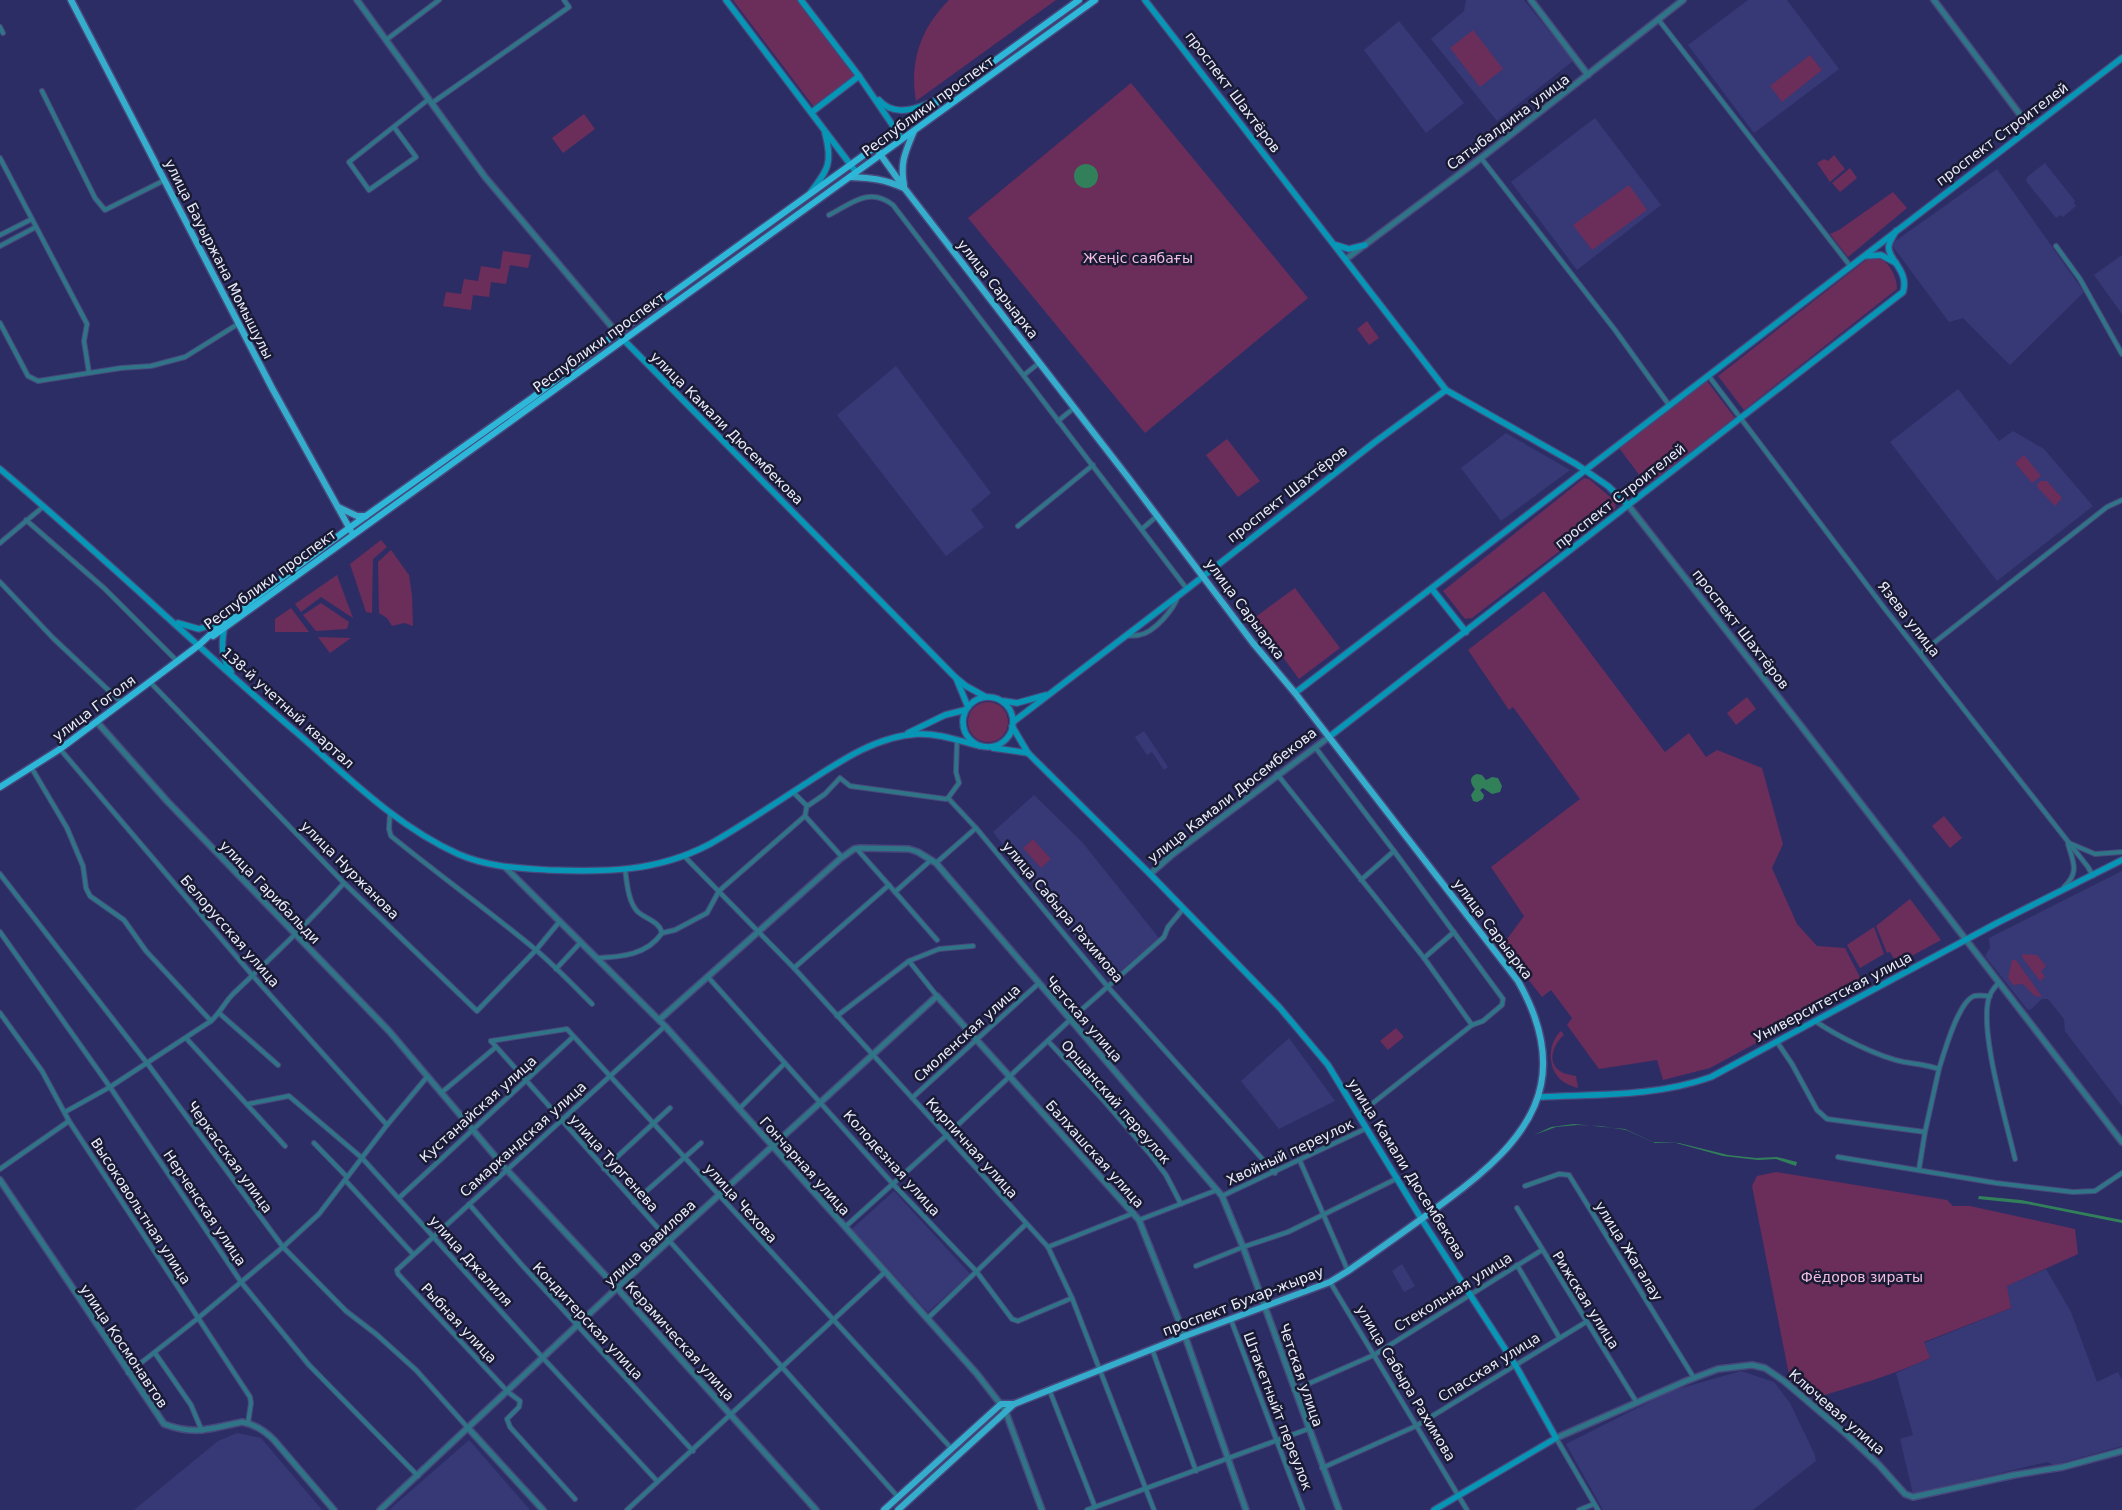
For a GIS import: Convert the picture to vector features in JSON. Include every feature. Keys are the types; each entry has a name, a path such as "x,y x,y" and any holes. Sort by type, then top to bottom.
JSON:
{"highway":[{"name":"Республики проспект","path":"199,644 226,620 341,534 532,398 617,333 1079,0"},
{"name":"Республики проспект","path":"199,644 224,630 622,339 1095,0"},
{"name":"улица Гоголя","path":"1,785 60,749 199,644"}],"main road":[{"name":"улица Бауыржана Момышулы","path":"71,0 238,324 353,535"},
{"path":"726,0 856,172"},
{"path":"801,0 859,76 902,139"},
{"name":"проспект Шахтёров","path":"1145,0 1446,390 1540,442 1585,470 1608,486 1628,505"},
{"name":"проспект Строителей","path":"1295,693 2122,58"},
{"path":"812,112 859,76"},
{"path":"863,82 882,104 904,111 914,110 943,97"},
{"path":"808,195 826,172 829,156 824,129"},
{"path":"905,189 901,170 902,160 914,131"},
{"name":"улица Сарыарка","path":"875,147 905,189 1204,576 1253,643 1295,693 1518,981 1532,1005 1541,1034 1544,1070 1539,1097"},
{"path":"850,177 887,180 905,189"},
{"name":"проспект Строителей","path":"1329,737 1742,419 1903,292 1905,286 1902,272 1890,252 1889,246 1898,229"},
{"path":"1333,243 1343,248 1357,248 1365,245"},
{"path":"1864,256 1881,255 1898,264"},
{"name":"улица Камали Дюсембекова","path":"617,333 955,676"},
{"name":"проспект Шахтёров","path":"1013,724 1375,442 1446,390"},
{"name":"138-й учетный квартал","path":"0,469 390,813 437,844 484,864 506,868"},
{"path":"337,506 347,513 366,516"},
{"path":"337,506 343,527 341,534"},
{"path":"1432,589 1466,632"},
{"path":"171,620 199,629 226,620"},
{"path":"224,630 223,655 235,678"},
{"path":"955,676 966,686 986,697 1010,703 1017,703 1050,694"},
{"path":"955,676 967,708"},
{"path":"980,746 968,738 965,733 963,719 967,708 973,702 986,697"},
{"path":"988,747 1004,741 1013,724 1009,708 998,699"},
{"path":"506,868 625,870 662,863 685,856 730,833 864,749 904,735 946,715 967,708"},
{"name":"улица Камали Дюсембекова","path":"1013,724 1028,753 1253,980 1298,1028 1328,1065 1368,1128 1422,1220 1516,1366 1556,1438"},
{"path":"904,735 921,734 1028,753"},
{"name":"Университетская улица","path":"1539,1097 1634,1094 1694,1083 1729,1068 1966,940 2122,860"},
{"name":"проспект Бухар-жырау","path":"899,1510 1005,1410 1014,1404 1185,1336 1330,1282 1348,1271 1422,1220 1461,1190 1502,1154 1515,1140 1539,1097"},
{"path":"884,1510 1001,1404"},
{"name":"проспект Бухар-жырау","path":"1001,1404 1014,1404"},
{"name":"Ключевая улица","path":"1434,1510 1556,1438"}],"street":[{"name":"улица Камали Дюсембекова","path":"356,0 493,187 617,333"},
{"path":"386,40 439,0"},
{"path":"394,127 416,156 369,190 349,162 394,127 430,101 569,7 564,0"},
{"path":"1531,0 1588,75"},
{"name":"Сатыбалдина улица","path":"1346,259 1481,158 1683,0"},
{"path":"1934,0 2030,128"},
{"path":"1658,19 1851,267"},
{"path":"0,27 3,33"},
{"path":"42,91 95,198 105,210 164,180"},
{"path":"0,158 87,324 84,341 89,373"},
{"path":"1481,158 1615,330 1670,405"},
{"path":"829,215 857,199 873,196 883,197 893,205 1187,589"},
{"path":"0,235 32,219"},
{"path":"0,246 36,227"},
{"path":"2056,246 2080,280 2122,354"},
{"path":"0,323 28,376 32,380 38,381 121,368 151,366 185,357 238,324"},
{"path":"1024,375 1039,363"},
{"name":"Язева улица","path":"1708,375 2093,876"},
{"path":"1058,420 1074,408"},
{"path":"1018,526 1092,465"},
{"path":"1921,653 2107,506 2122,500"},
{"name":"проспект Шахтёров","path":"1628,505 2025,1014 2122,1142"},
{"path":"0,543 44,506"},
{"path":"1142,529 1158,516"},
{"path":"26,520 104,588 177,661"},
{"path":"0,535 5,538"},
{"path":"0,582 53,638 122,703"},
{"name":"улица Нуржанова","path":"150,682 344,883 477,1011 536,950 560,921"},
{"name":"улица Гарибальди","path":"97,722 167,801 389,1031 426,1077"},
{"name":"улица Камали Дюсембекова","path":"1150,874 1277,774 1329,737"},
{"path":"597,958 636,954 662,932 675,930 707,913 719,891 805,816 807,806 825,794 840,778 850,786 885,793 946,800 959,783 956,772 957,741"},
{"path":"1315,747 1503,999 1502,1005 1483,1020 1472,1025 1359,1114"},
{"name":"Белорусская улица","path":"60,749 253,976 387,1125"},
{"path":"31,767 67,828 83,866 86,888 90,896 124,920 146,951 211,1021"},
{"path":"1277,774 1424,958 1472,1025"},
{"path":"793,792 807,806"},
{"name":"улица Сабыра Рахимова","path":"948,798 976,828 1108,986 1276,1172"},
{"path":"390,813 389,828 391,836 536,950 592,1004"},
{"path":"805,816 842,857"},
{"path":"895,892 976,828"},
{"path":"2068,842 2095,854 2122,852"},
{"path":"2054,895 2073,877 2074,866 2068,842"},
{"path":"659,1020 842,857 856,848 937,940"},
{"name":"Четская улица","path":"856,848 909,849 934,862 1222,1196 1243,1247 1338,1510"},
{"path":"1361,880 1394,851"},
{"name":"Кирпичная улица","path":"685,856 794,968 1048,1247 1072,1298 1154,1510"},
{"name":"Гончарная улица","path":"506,868 659,1020 928,1318 1001,1404 1005,1410 1042,1510"},
{"path":"625,870 632,903 638,912 660,926 662,932"},
{"name":"Черкасская улица","path":"0,874 147,1063 283,1247 346,1311 376,1334 416,1370 469,1429"},
{"path":"65,1112 110,1087 211,1021 231,996 296,936 344,883"},
{"path":"794,968 890,885"},
{"path":"845,1226 894,1184 1071,1019 1164,937 1168,927 1183,909"},
{"name":"Нерченская улица","path":"0,932 110,1087 241,1282 309,1365 418,1476"},
{"path":"1424,958 1454,932"},
{"path":"556,969 581,942"},
{"path":"837,1016 909,961 939,949 973,946"},
{"name":"Балхашская улица","path":"909,961 1008,1077 1139,1220 1185,1336 1246,1510"},
{"name":"Колодезная улица","path":"708,977 894,1184 976,1271 1015,1321 1072,1298"},
{"path":"1999,982 1990,996 1988,1014 1994,1074 2015,1159"},
{"name":"Смоленская улица","path":"912,1098 1038,984"},
{"name":"улица Вавилова","path":"380,1510 469,1429 617,1288 937,996"},
{"path":"1919,1169 1939,1069 1952,1033 1966,1002 1974,996 1990,996"},
{"name":"Высоковольтная улица","path":"0,1013 42,1071 69,1121 250,1397 248,1423"},
{"path":"219,1013 278,1065"},
{"path":"1815,1020 1836,1034 1876,1052 1903,1062 1939,1069"},
{"name":"Самаркандская улица","path":"398,1268 664,1026"},
{"name":"улица Тургенева","path":"573,1037 567,1029 491,1041 898,1497"},
{"name":"улица Чехова","path":"573,1037 951,1448"},
{"name":"Кустанайская улица","path":"399,1198 573,1037"},
{"path":"186,1038 285,1146"},
{"name":"Оршанский переулок","path":"1048,1041 1150,1154 1166,1176 1181,1204"},
{"path":"1777,1042 1782,1052 1792,1064 1817,1110 1827,1119 1925,1132"},
{"path":"441,1093 496,1047"},
{"path":"738,1109 786,1063"},
{"path":"128,1373 198,1319 319,1214 426,1077"},
{"name":"Керамическая улица","path":"426,1077 506,1169 617,1288 816,1510"},
{"name":"улица Джалиля","path":"248,1104 289,1096 362,1158 543,1358 657,1480"},
{"path":"604,1169 670,1108"},
{"path":"0,1169 69,1121"},
{"name":"Хвойный переулок","path":"1222,1196 1368,1128"},
{"path":"314,1143 413,1254"},
{"path":"634,1202 701,1143"},
{"path":"1838,1157 1996,1183 2073,1192 2095,1191 2122,1173"},
{"path":"1300,1161 1348,1271"},
{"name":"улица Жагалау","path":"1525,1186 1560,1174 1569,1175 1694,1378"},
{"path":"1196,1266 1243,1247 1288,1232 1398,1178"},
{"name":"улица Космонавтов","path":"0,1180 164,1424 180,1430 202,1431 242,1422 248,1423"},
{"name":"Хвойный переулок","path":"1139,1220 1217,1190"},
{"name":"Кондитерская улица","path":"469,1204 520,1264 693,1451"},
{"name":"Рижская улица","path":"1517,1208 1637,1403"},
{"path":"1048,1247 1134,1213"},
{"path":"928,1318 1026,1224"},
{"name":"Стекольная улица","path":"1294,1391 1374,1355 1542,1250"},
{"path":"1518,1265 1560,1337"},
{"name":"Рыбная улица","path":"398,1268 398,1274 508,1392 520,1401 520,1405 507,1419 510,1427 574,1499"},
{"path":"627,1510 657,1480 693,1451 885,1272"},
{"name":"улица Сабыра Рахимова","path":"1330,1282 1468,1510"},
{"name":"Штакетныйт переулок","path":"1231,1320 1303,1510"},
{"name":"Спасская улица","path":"1322,1468 1416,1426 1586,1322"},
{"path":"1152,1349 1196,1471"},
{"path":"155,1352 191,1405 202,1431"},
{"name":"Ключевая улица","path":"1556,1438 1694,1378 1718,1369 1746,1364 1765,1368 1784,1380 1879,1465 1905,1494 1913,1497 2014,1474 2063,1467 2122,1451"},
{"path":"1049,1389 1095,1507"},
{"path":"248,1423 271,1436 334,1510"},
{"path":"469,1429 543,1510"},
{"path":"1087,1510 1308,1429"},
{"name":"улица Камали Дюсембекова","path":"1556,1438 1598,1510"},
{"path":"1580,1510 1594,1504"}],"shaded area":[{"path":"1466,0 1524,0 1573,61 1497,121 1431,39 1464,11"},
{"path":"1748,0 1787,0 1839,69 1754,133 1688,45"},
{"path":"1399,21 1464,103 1426,133 1364,50"},
{"path":"1595,118 1661,205 1577,270 1511,182"},
{"path":"2045,163 2075,201 2076,206 2063,217 2061,215 2056,218 2026,181 2027,177"},
{"path":"1086,164 1091,165 1097,171 1097,181 1091,187 1086,188 1081,187 1075,181 1074,176 1075,171 1081,165"},
{"path":"1997,169 2084,292 2010,365 1963,318 1949,322 1891,244"},
{"path":"2122,255 2122,314 2094,275"},
{"path":"896,366 991,493 971,510 984,527 946,556 837,415"},
{"path":"1958,389 1999,441 2013,431 2044,449 2093,506 1997,581 1890,442"},
{"path":"1506,433 1570,470 1501,521 1461,468"},
{"path":"1144,731 1168,767 1164,770 1152,752 1147,755 1135,737"},
{"path":"1477,774 1482,775 1486,780 1492,777 1498,778 1502,786 1500,792 1492,794 1483,788 1480,790 1484,795 1483,799 1477,802 1473,801 1471,795 1475,789 1471,779"},
{"path":"1034,795 1082,842 1159,938 1110,980 993,832"},
{"path":"2122,871 2122,1106 2065,1031 2064,1019 2048,999 2042,999 2030,1010 2027,1009 1985,956 1990,948 1989,938"},
{"path":"1289,1038 1335,1101 1279,1129 1241,1081"},
{"path":"1574,1124 1590,1126 1556,1127 1534,1135 1551,1127"},
{"path":"1611,1128 1625,1129 1653,1142 1679,1143 1728,1155 1756,1158 1777,1157 1797,1162 1796,1166 1776,1159 1758,1160 1723,1156 1676,1143 1655,1143 1626,1130"},
{"path":"894,1191 970,1274 928,1312 852,1229"},
{"path":"1979,1196 2021,1200 2122,1220 2122,1223 2027,1204 1978,1199"},
{"path":"1402,1264 1415,1286 1404,1292 1392,1271"},
{"path":"2046,1269 2071,1312 2097,1382 2118,1372 2122,1380 2122,1446 2054,1465 2047,1462 1913,1494 1900,1439 1913,1435 1896,1373 1930,1358 1924,1343 2011,1308 2006,1286"},
{"path":"1741,1371 1774,1382 1790,1403 1816,1461 1753,1510 1603,1510 1566,1444 1671,1391"},
{"path":"237,1433 261,1438 322,1510 134,1510 218,1441"},
{"path":"469,1440 530,1510 389,1510"}],"green space":[{"path":"733,0 797,0 856,78 814,107"},
{"path":"949,0 1056,0 916,101 914,72 919,46 931,22"},
{"path":"1473,30 1503,69 1480,87 1450,48"},
{"path":"1810,55 1822,70 1782,102 1770,86"},
{"name":"Жеңіс саябағы","path":"1131,83 1308,298 1145,433 968,218"},
{"path":"584,114 595,129 563,153 552,138"},
{"path":"1834,155 1845,169 1830,182 1817,163 1824,159 1828,161"},
{"path":"1850,168 1857,178 1840,192 1832,183"},
{"path":"1629,185 1647,210 1592,250 1573,225"},
{"path":"1893,192 1907,208 1848,257 1830,234 1839,230"},
{"path":"503,251 531,255 528,268 510,265 506,284 491,282 489,297 473,295 471,310 443,306 446,292 461,294 464,279 478,281 481,266 500,269"},
{"path":"1875,257 1888,264 1895,279 1897,289 1744,410 1718,376 1866,260"},
{"path":"1367,321 1379,338 1369,345 1357,329"},
{"path":"1707,381 1735,418 1647,485 1619,448"},
{"path":"1227,439 1260,481 1238,497 1206,455"},
{"path":"2024,455 2041,476 2032,483 2015,463"},
{"path":"1584,478 1589,479 1616,502 1615,509 1472,618 1465,619 1443,591"},
{"path":"2040,481 2047,481 2062,498 2055,506 2038,488 2037,484"},
{"path":"381,540 387,547 373,559 372,613 366,612 350,564"},
{"path":"391,550 409,575 413,626 404,623 392,626 387,618 379,613 378,562"},
{"path":"337,575 353,618 321,597 301,612 295,604"},
{"path":"1295,588 1340,648 1299,679 1254,618"},
{"path":"1544,591 1665,752 1689,733 1706,757 1717,750 1762,768 1783,844 1772,868 1797,924 1817,946 1845,948 1864,985 1710,1068 1663,1080 1657,1060 1599,1069 1567,1025 1572,1018 1551,990 1542,997 1502,946 1524,916 1491,867 1580,799 1513,707 1509,710 1468,650"},
{"path":"321,603 349,622 347,629 316,631 303,615"},
{"path":"291,608 309,632 275,632 275,619"},
{"path":"318,637 351,638 330,653"},
{"path":"1747,697 1756,709 1736,725 1727,713"},
{"path":"988,702 1002,708 1008,722 1002,736 988,742 974,736 968,722 974,708"},
{"path":"1944,816 1962,838 1950,848 1932,826"},
{"path":"1033,839 1051,859 1041,868 1023,848"},
{"path":"1910,899 1941,940 1897,964 1890,952 1887,953 1876,926"},
{"path":"1874,927 1884,954 1860,968 1847,945"},
{"path":"2023,954 2037,955 2046,966 2041,971 2045,977 2040,981 2022,957"},
{"path":"2012,960 2016,960 2042,997 2035,996 2023,984 2013,985 2008,978"},
{"path":"1396,1028 1404,1037 1388,1050 1380,1041"},
{"path":"1561,1031 1564,1035 1560,1038 1553,1053 1553,1063 1562,1072 1576,1076 1578,1088 1562,1081 1553,1068 1551,1061 1552,1048"},
{"name":"Фёдоров зираты","path":"1776,1172 1947,1200 1953,1206 1970,1206 2075,1229 2078,1254 2007,1286 2011,1308 1924,1342 1930,1358 1888,1375 1815,1398 1790,1380 1752,1186 1757,1176"}]}
